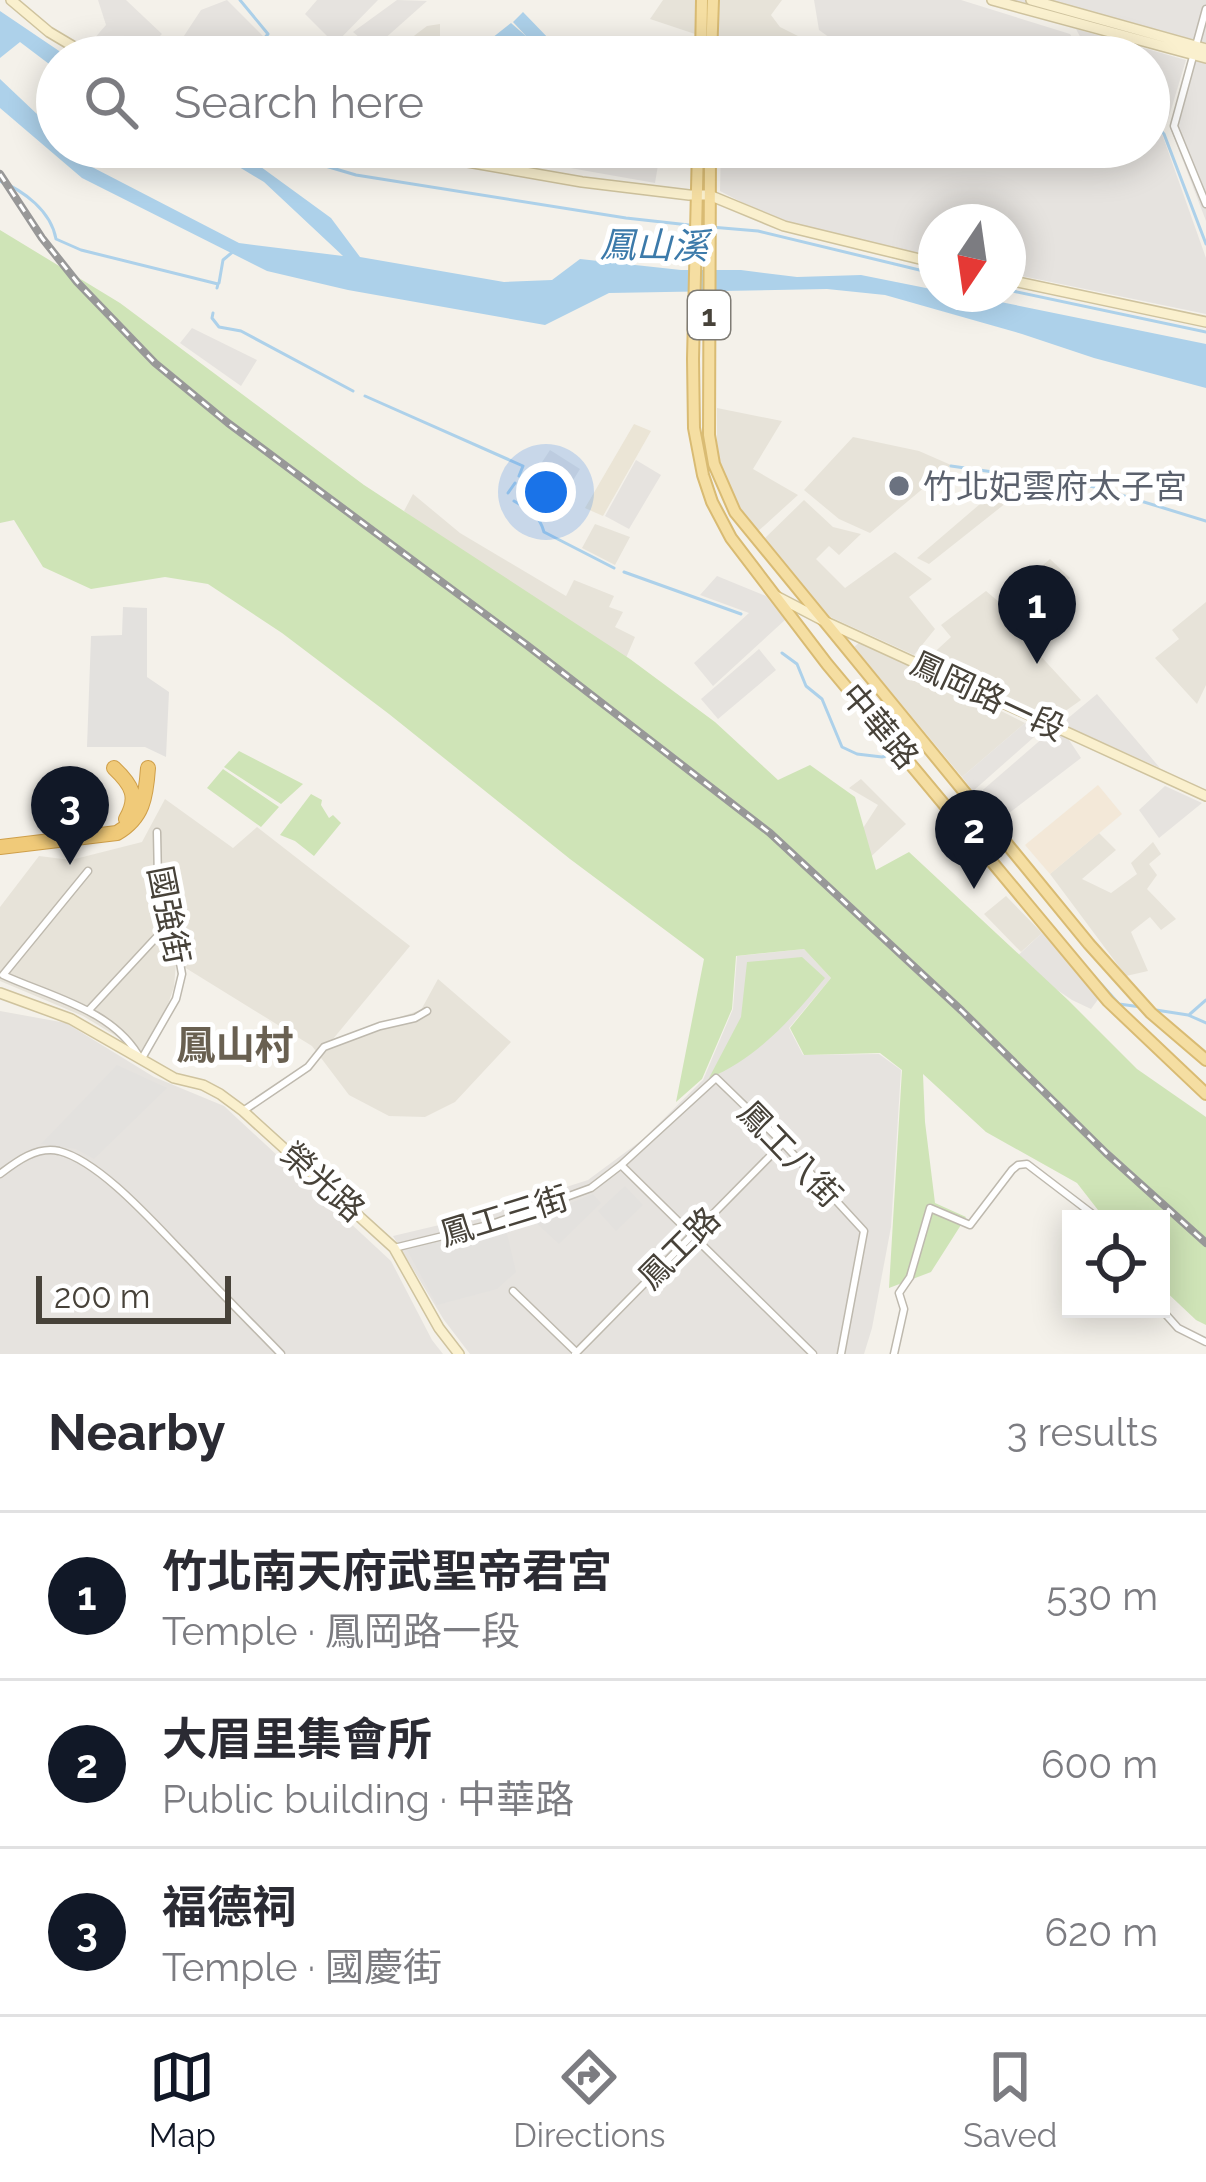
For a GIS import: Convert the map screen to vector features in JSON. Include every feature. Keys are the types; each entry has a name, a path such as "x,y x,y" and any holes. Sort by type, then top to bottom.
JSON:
{"highway":[{"path":"0,838 124,822 134,795 131,784 114,768"},
{"path":"0,847 117,833 140,812 148,768"}],"main road":[{"path":"702,36 703,0"},
{"path":"711,36 712,0"},
{"name":"1","path":"700,168 703,194"},
{"name":"1","path":"703,194 707,168"},
{"name":"中華路","path":"703,194 693,358 694,428 703,475 730,538 771,594 1117,1012 1206,1094"},
{"name":"中華路","path":"703,194 710,435 714,464 735,512 1088,944 1151,1013 1206,1060"}],"street":[{"path":"11,0 56,36"},
{"path":"992,0 1137,36"},
{"path":"1031,0 1149,36"},
{"path":"1206,9 1201,52 1174,126 1206,203"},
{"path":"1170,43 1201,52"},
{"path":"1170,44 1201,52"},
{"path":"502,168 703,194 784,226 918,259"},
{"path":"1026,284 1206,322"},
{"name":"鳳岡路一段","path":"771,594 1206,796"},
{"name":"國強街","path":"141,1060 176,999 182,974 158,881 157,832"},
{"path":"3,975 88,871"},
{"path":"88,1011 164,929"},
{"name":"榮光路","path":"3,975 88,1011 130,1039 141,1060"},
{"name":"榮光路","path":"0,993 71,1019 174,1078 220,1094 243,1111 394,1248 459,1354"},
{"path":"243,1111 308,1067 324,1047 427,1011"},
{"name":"鳳工八街","path":"716,1078 864,1231 841,1354"},
{"name":"鳳工三街","path":"394,1248 492,1224 591,1188 716,1078"},
{"name":"鳳工路","path":"576,1354 783,1143"},
{"path":"0,1174 46,1150 59,1151 91,1167 141,1210 281,1354"},
{"path":"894,1354 904,1309 899,1293 910,1277 930,1208 970,1225 1022,1163 1087,1210"},
{"path":"621,1165 813,1354"},
{"path":"513,1291 576,1354"},
{"path":"1169,1318 1206,1342"}],"shaded area":[{"path":"98,0 126,0 162,34 96,36 106,25"},
{"path":"227,0 263,36 184,36 201,10"},
{"path":"317,0 378,0 343,36 327,36 305,14"},
{"path":"397,0 427,1 388,36 353,32"},
{"path":"663,0 782,0 771,15 780,27 798,36 701,36 650,19"},
{"path":"814,0 961,0 1071,36 827,36 819,30"},
{"path":"1010,0 1206,0 1206,221 1170,127 1190,51 1170,45 1170,36 1137,36"},
{"path":"440,24 440,36 414,36"},
{"path":"1170,55 1186,60 1170,113"},
{"path":"1170,157 1206,258 1206,314 1026,277 1026,204 918,204 918,253 782,223 720,191 721,168 1170,168"},
{"path":"570,168 658,168 655,183"},
{"path":"192,328 257,360 241,386 180,343"},
{"path":"717,408 782,421 753,469 798,495 755,534 729,493 717,455"},
{"path":"634,424 651,431 603,516 585,508"},
{"path":"853,437 919,451 951,465 870,533 839,519 804,490"},
{"path":"550,450 580,469 562,498 529,482"},
{"path":"636,460 661,475 629,529 605,516"},
{"path":"1015,474 1035,480 929,564 917,558"},
{"path":"413,494 460,533 566,596 574,580 614,596 609,607 623,612 615,627 635,637 626,658 450,546 404,511"},
{"path":"804,500 833,527 861,534 839,555 829,546 816,559 845,588 895,552 932,579 909,597 935,629 914,655 826,615 763,540"},
{"path":"595,524 630,537 615,565 582,548"},
{"path":"1050,559 1070,578 1013,626 1081,700 1054,719 926,660 951,637 941,625 986,591 999,602"},
{"path":"717,576 766,596 785,620 713,686 694,663 749,613 700,595"},
{"path":"1206,602 1206,685 1197,704 1155,658 1179,639 1172,630"},
{"path":"123,607 147,608 147,677 169,692 166,757 145,747 87,747 91,636 122,635"},
{"path":"861,641 1025,723 962,777 854,647"},
{"path":"759,649 776,670 718,719 701,699"},
{"path":"1097,694 1160,768 1061,724"},
{"path":"1025,723 1042,730 973,791 962,777"},
{"path":"1051,731 1067,737 1081,758 1000,820 977,795"},
{"path":"861,779 906,824 864,863 856,839 878,805 849,788"},
{"path":"1098,785 1122,814 1050,874 1025,845"},
{"path":"1165,786 1202,803 1159,838 1139,810"},
{"path":"165,799 233,848 257,827 410,946 333,1039 421,1010 438,979 511,1042 455,1102 425,1117 389,1116 349,1095 312,1046 176,962 167,1007 141,1051 83,1016 0,981 0,907 39,856 71,860 142,842"},
{"path":"1099,833 1116,850 1082,879 1111,893 1137,874 1131,863 1153,842 1161,854 1149,864 1157,875 1147,889 1176,919 1161,930 1150,917 1131,932 1148,971 1126,976 1050,874"},
{"path":"1006,896 1042,933 1021,952 984,914"},
{"path":"1042,933 1099,998 1091,1009 1013,960"},
{"path":"804,949 831,978 789,1028 803,1055 879,1054 901,1070 891,1227 864,1354 470,1354 393,1236 473,1217 588,1180 642,1140 703,1080 733,1009 737,956"},
{"path":"0,1011 66,1023 154,1077 224,1106 391,1261 443,1354 0,1354"},
{"path":"117,1065 167,1088 94,1159 76,1149 41,1144"},
{"path":"625,1186 643,1205 616,1231 598,1211"},
{"path":"593,1194 601,1203 559,1244 532,1219"},
{"path":"505,1225 516,1272 497,1289 437,1305 407,1250"}],"green space":[{"path":"0,230 120,303 364,485 630,659 715,722 778,780 810,765 855,797 876,870 909,852 1137,1069 1206,1117 1206,1325 1170,1295 1170,1210 1098,1210 1077,1183 986,1132 923,1074 935,1203 966,1217 931,1272 889,1288 902,1070 880,1053 804,1055 790,1028 831,978 804,949 736,956 732,1009 702,1079 676,1102 704,959 282,633 208,584 165,577 91,589 43,567 14,520 0,523"},
{"path":"239,751 303,784 281,804 224,767"},
{"path":"223,769 279,807 261,827 207,788"},
{"path":"311,794 322,800 329,818 333,815 341,823 314,856 280,835"},
{"path":"802,957 825,978 758,1048 709,1078 741,1017 747,962"}],"water":[{"path":"0,11 37,36 36,54 20,42 0,58"},
{"path":"523,12 546,36 526,36 513,22"},
{"path":"511,23 526,36 495,36"},
{"name":"鳳山溪","path":"0,79 36,113 36,139 0,108"},
{"name":"鳳山溪","path":"70,168 94,168 239,243 343,256 264,182 241,168 262,168 331,218 360,257 504,282 552,280 580,259 797,277 861,275 918,286 918,304 885,295 827,289 609,293 545,325 267,271"},
{"name":"鳳山溪","path":"1026,307 1206,344 1206,388 1094,358 945,312 1026,312"}],"waterway":[{"path":"240,0 266,36"},
{"path":"1170,150 1206,244"},
{"path":"332,168 689,225"},
{"path":"0,181 35,203 56,239 81,250 218,284 217,288"},
{"path":"699,226 758,231 918,270"},
{"path":"219,283 223,260 235,250"},
{"path":"1026,294 1206,332"},
{"path":"213,313 219,327 241,331 353,391"},
{"path":"365,396 523,466 519,476"},
{"path":"951,466 1021,476"},
{"path":"1033,478 1095,487 1206,521"},
{"path":"508,493 515,483"},
{"path":"514,501 533,513 544,532 614,568"},
{"path":"624,572 741,614"},
{"path":"782,653 797,664 806,686 822,699 842,747 857,754 893,754"},
{"path":"902,752 906,751 978,837"},
{"path":"1092,974 1119,1004 1141,1007"},
{"path":"1190,1014 1206,1000"},
{"path":"1156,1010 1206,1023"}],"railway":[{"path":"0,174 77,282 155,363 770,833 1206,1243"}],"place":[{"name":"竹北妃雲府太子宮","path":"899,486"},
{"name":"竹北南天府武聖帝君宮","path":"1037,664"},
{"name":"福德祠","path":"70,865"},
{"name":"大眉里集會所","path":"974,889"}],"district":[{"name":"鳳山村","path":"235,1045"}]}
